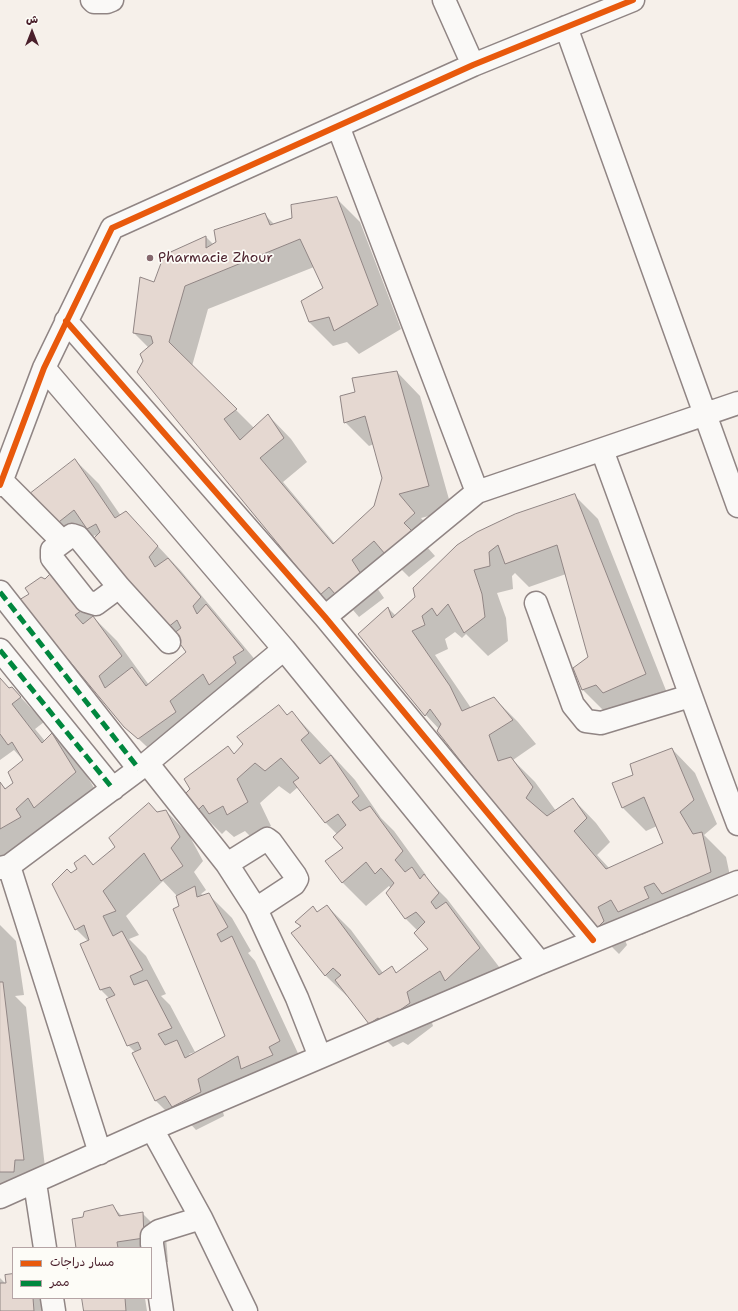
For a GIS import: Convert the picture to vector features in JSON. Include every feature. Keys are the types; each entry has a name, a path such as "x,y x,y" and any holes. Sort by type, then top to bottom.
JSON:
{"street":[{"path":"92,0 94,2 107,2 112,0"},
{"path":"444,0 473,65"},
{"path":"62,541 1,483 44,368 112,228 473,65 633,0"},
{"path":"566,28 636,218 738,506"},
{"path":"338,126 477,492"},
{"path":"66,321 325,617 593,940"},
{"path":"44,368 284,649 540,963"},
{"path":"325,617 477,492 738,403"},
{"path":"602,450 647,570 690,696 738,824"},
{"path":"119,587 96,604 86,601 52,558 52,550 72,535 78,537 119,587 169,642"},
{"path":"0,592 143,766 227,864 256,909 298,998 320,1057"},
{"path":"536,603 573,705 586,721 601,723 690,696"},
{"path":"100,1153 5,867 114,789 284,649"},
{"path":"0,650 114,789"},
{"path":"227,864 267,840 271,842 295,875 297,880 294,884 256,909"},
{"path":"0,1197 35,1183 152,1129 593,940 738,882"},
{"path":"152,1129 201,1218 246,1311"},
{"path":"35,1183 45,1247"},
{"path":"162,1311 152,1236 159,1231 201,1218"},
{"path":"52,1299 54,1311"}],"building":[{"path":"337,197 378,305 334,331 329,317 309,322 301,301 323,288 300,239 185,286 169,342 237,409 224,419 240,440 268,414 284,438 260,458 333,544 374,506 382,478 365,416 344,423 340,396 355,392 352,378 397,371 429,486 399,494 415,513 404,523 412,531 385,554 374,541 352,560 361,574 335,594 329,587 320,595 137,372 143,361 140,354 153,343 151,336 133,333 140,277 154,282 164,255 206,236 206,248 216,242 214,230 265,213 270,225 292,218 291,205"},
{"path":"75,459 115,518 126,511 158,546 149,557 155,567 168,558 201,597 193,606 197,614 206,604 244,650 233,657 236,663 209,685 203,674 170,701 176,712 138,739 124,727 19,600 29,594 25,588 41,577 45,579 51,573 85,608 75,615 83,624 93,616 122,656 99,676 105,688 132,667 146,686 186,652 173,634 181,628 177,620 167,628 94,538 100,532 96,524 87,529 74,510 55,525 31,493"},
{"path":"575,494 646,674 603,693 596,685 582,690 573,668 588,657 557,545 505,564 498,545 489,552 490,566 474,570 482,594 485,617 464,633 448,604 437,616 432,608 422,616 425,625 412,631 450,686 462,711 494,697 513,720 489,735 498,761 511,757 533,787 526,798 547,816 573,798 587,818 574,831 606,869 663,843 644,797 622,808 612,783 633,775 630,764 672,748 694,800 680,812 693,834 702,832 711,872 662,894 654,883 644,887 649,898 618,912 611,900 598,907 604,921 594,931 437,731 441,724 430,709 425,716 358,634 388,607 392,618 415,597 413,588 457,545 477,532 515,514"},
{"path":"0,678 9,688 12,687 21,697 12,704 42,743 52,733 76,772 34,808 28,798 16,809 21,817 0,829 0,782 5,789 13,783 8,772 23,760 12,742 8,745 0,734"},
{"path":"279,705 287,715 292,711 309,733 301,740 320,764 331,755 359,796 352,802 360,811 370,806 403,851 395,860 405,872 412,867 420,879 424,874 439,893 431,902 436,909 446,902 480,948 445,981 440,971 407,992 410,1003 383,1022 378,1018 369,1024 335,980 341,975 333,968 325,976 291,933 301,926 295,922 313,906 317,912 327,905 379,975 392,966 396,973 428,949 414,933 425,922 416,912 405,919 386,893 394,883 381,868 375,874 366,862 342,883 325,861 343,848 333,837 346,825 338,814 325,823 293,782 299,778 281,758 265,771 255,763 237,779 248,802 227,815 223,806 209,814 203,805 197,811 186,793 190,789 184,779 228,746 234,754 243,744 237,737"},
{"path":"149,803 157,812 166,810 180,837 171,848 183,866 161,881 144,853 103,891 116,911 103,916 113,936 122,931 143,970 130,976 134,985 147,980 172,1028 158,1034 165,1045 177,1040 185,1058 225,1036 173,909 179,906 176,896 195,886 197,897 209,893 228,927 217,934 221,942 232,936 280,1041 269,1047 273,1055 241,1069 238,1056 198,1079 201,1092 172,1107 165,1096 155,1101 132,1053 141,1049 138,1042 127,1046 106,999 115,995 110,987 100,990 80,944 89,940 84,925 75,930 52,884 67,869 71,873 77,869 74,863 85,855 93,865 115,847 109,838"},
{"path":"0,982 3,982 24,1160 15,1160 14,1172 0,1172"},
{"path":"113,1205 119,1216 143,1212 144,1238 117,1242 118,1247 76,1247 72,1219 83,1217 84,1212"},
{"path":"12,1274 12,1299 33,1299 34,1311 0,1311 0,1283 6,1283 5,1275"},
{"path":"82,1299 125,1299 126,1311 84,1311"}],"marked path":[{"path":"0,592 139,769"},
{"path":"0,650 113,789"}],"cycle path":[{"path":"0,485 44,368 112,228 473,65 633,0"},
{"path":"66,321 325,617 593,940"}],"place":[{"name":"Pharmacie Zhour","path":"150,258"}]}
